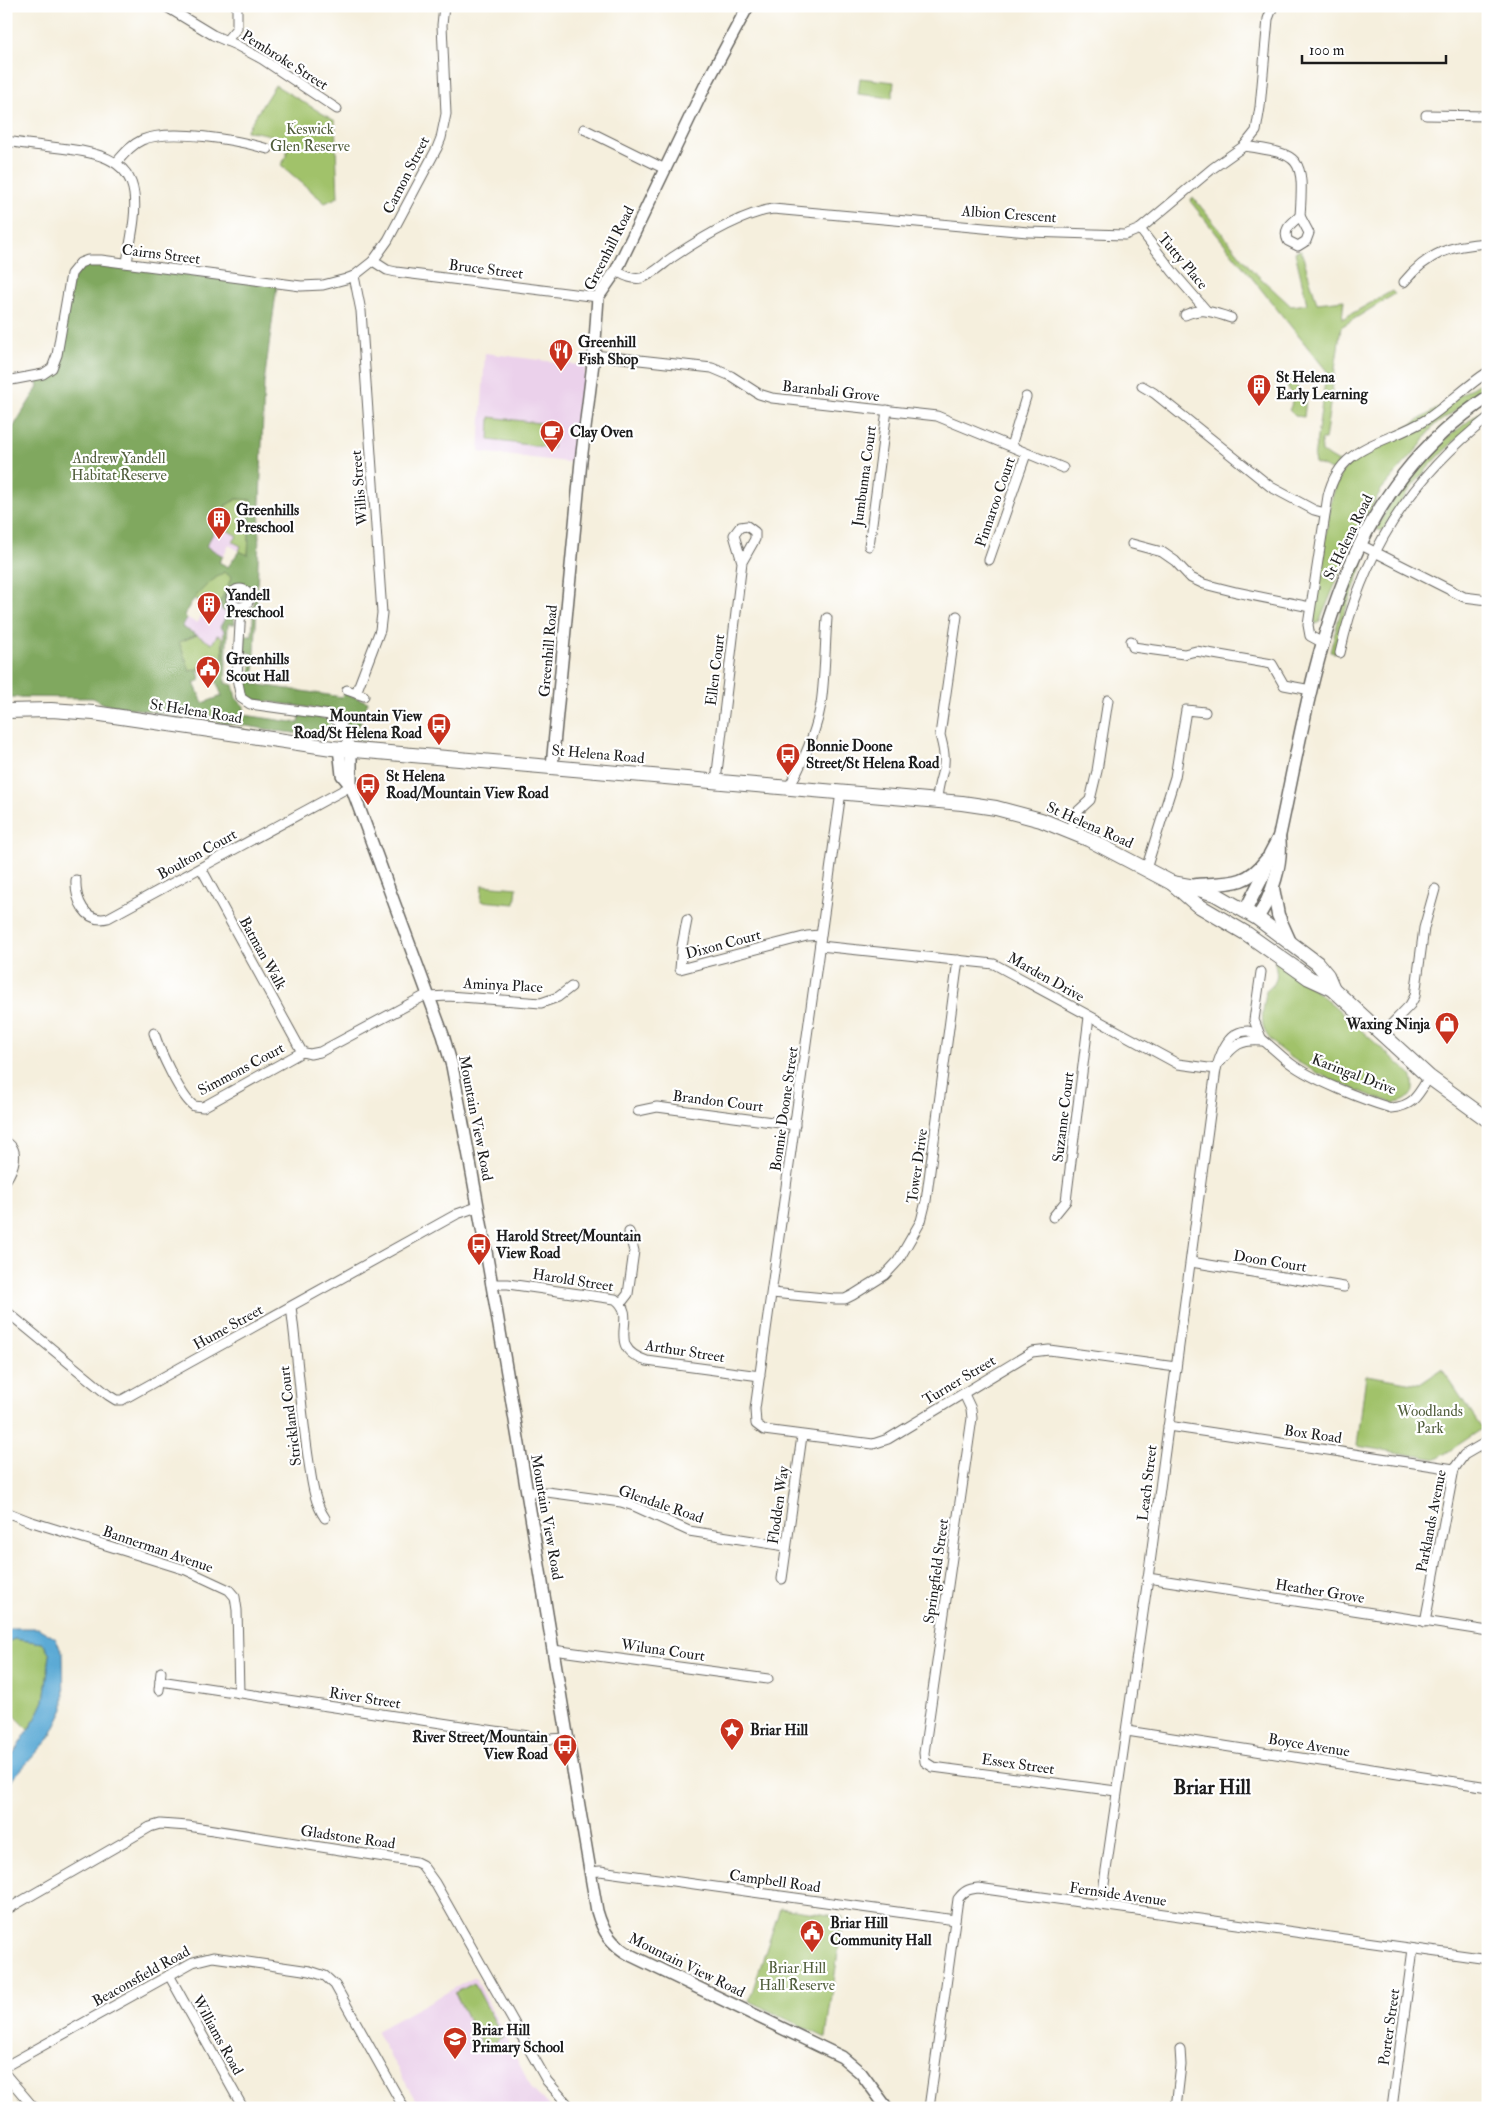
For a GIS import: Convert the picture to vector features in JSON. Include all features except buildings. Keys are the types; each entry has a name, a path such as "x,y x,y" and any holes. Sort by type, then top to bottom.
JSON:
{"main road":[{"name":"St Helena Road","path":"6,711 51,710 94,713 345,745 988,807 1021,813 1070,830 1172,883 1196,904 1241,930 1251,914 1270,854 1279,837 1323,643 1340,590 1360,544 1377,510 1401,475 1443,432 1488,397"},
{"name":"St Helena Road","path":"1251,914 1266,904 1280,852 1279,837"},
{"path":"1190,886 1238,882 1258,870 1270,854"},
{"name":"St Helena Road","path":"1172,883 1216,894 1251,914"},
{"path":"1272,885 1278,915 1290,942"},
{"path":"1251,914 1290,942 1322,969 1333,989"},
{"path":"1241,930 1310,978 1333,989 1429,1077 1488,1120"}],"street":[{"name":"Pembroke Street","path":"166,6 213,35 262,59 337,109"},
{"path":"226,41 237,28 237,6"},
{"name":"Carnon Street","path":"354,276 373,261 388,240 441,138 446,114 442,25 444,6"},
{"name":"Greenhill Road","path":"552,766 581,461 594,355 598,297 616,272 705,86 748,6"},
{"name":"Albion Crescent","path":"616,272 635,279 648,276 675,256 744,217 762,210 773,209 1028,232 1064,232 1112,236 1125,235 1140,229 1213,168 1244,146 1256,131 1259,120 1268,19 1273,6"},
{"path":"1426,115 1488,116"},
{"path":"584,129 665,169"},
{"path":"116,163 137,143 161,135 182,135 228,141 268,149"},
{"path":"6,141 91,152 102,155 116,163 127,174 134,194 127,263"},
{"path":"1244,146 1282,152 1297,163 1302,179 1300,216"},
{"name":"Tutty Place","path":"1140,229 1206,310"},
{"path":"1404,282 1417,267 1430,258 1462,246 1488,243"},
{"name":"Cairns Street","path":"6,382 48,372 56,364 68,283 73,270 80,263 88,260 127,263 301,286 334,283 354,276"},
{"name":"Bruce Street","path":"373,261 387,270 396,272 598,297"},
{"name":"Willis Street","path":"354,276 361,311 382,613 380,630 356,693"},
{"name":"Tutty Place","path":"1185,315 1197,310 1206,310 1231,318"},
{"name":"Baranbali Grove","path":"594,355 712,368 731,376 759,394 772,398 937,416 1063,468"},
{"name":"St Helena Road","path":"1323,643 1312,639 1308,634 1310,607 1332,481 1349,458 1364,449 1421,423 1488,372"},
{"path":"1142,386 1154,393 1271,486 1314,510 1325,513"},
{"path":"1011,446 1026,397"},
{"name":"Jumbunna Court","path":"869,546 887,410"},
{"name":"St Helena Road","path":"1340,653 1355,596 1374,551 1398,512 1425,476 1449,450 1488,418"},
{"name":"Pinnaroo Court","path":"990,560 1000,524 1026,454"},
{"path":"1132,544 1162,552 1175,561 1191,578 1204,584 1310,607"},
{"path":"1360,544 1464,597 1488,600"},
{"name":"Ellen Court","path":"716,781 742,562"},
{"path":"241,607 237,678 238,691 241,698 250,704 330,715 342,724 345,745"},
{"path":"937,801 938,788 944,769 944,753 940,735 957,616"},
{"path":"789,788 814,730 821,704 827,618"},
{"path":"1131,641 1133,646 1184,654 1196,651 1272,664 1284,685 1311,690"},
{"path":"1070,830 1077,812 1090,800 1097,771 1108,700"},
{"path":"1146,869 1175,777 1186,710 1205,712"},
{"name":"Mountain View Road","path":"345,745 351,786 428,995 452,1066 528,1492 567,1738 600,1920 606,1935 616,1946 639,1959 842,2057 861,2073 887,2108"},
{"name":"Boulton Court","path":"76,880 78,897 87,914 94,919 102,920 351,786"},
{"name":"Bonnie Doone Street","path":"759,1428 754,1417 842,792"},
{"name":"Batman Walk","path":"201,868 302,1052"},
{"path":"1382,1034 1410,1005 1415,996 1424,928 1435,889"},
{"name":"Dixon Court","path":"687,920 680,969 807,936 821,935"},
{"name":"Marden Drive","path":"820,946 986,962 999,966 1178,1064 1217,1067"},
{"name":"Tower Drive","path":"772,1293 845,1299 885,1276 898,1261 921,1220 926,1201 958,960"},
{"path":"1217,1067 1235,1041 1262,1041 1254,1020 1261,972"},
{"name":"Aminya Place","path":"428,995 541,1003 552,1000 571,987"},
{"name":"Simmons Court","path":"154,1033 161,1051 186,1099 194,1106 199,1107 209,1104 302,1052 310,1054 320,1052 428,995"},
{"name":"Suzanne Court","path":"1053,1217 1066,1201 1090,1017"},
{"name":"Karingal Drive","path":"1262,1041 1294,1067 1391,1108 1406,1106 1413,1101 1429,1077"},
{"name":"Leach Street","path":"1101,1905 1116,1791 1127,1731 1217,1067"},
{"name":"Brandon Court","path":"638,1112 657,1108 795,1125"},
{"path":"6,1142 13,1147 15,1155 12,1168 6,1180"},
{"name":"Hume Street","path":"6,1311 108,1395 119,1400 128,1398 457,1214 477,1207"},
{"path":"621,1303 628,1294 634,1251 629,1232"},
{"name":"Doon Court","path":"1191,1262 1344,1287"},
{"name":"Harold Street","path":"491,1284 508,1284 615,1298 621,1303"},
{"name":"Arthur Street","path":"621,1303 626,1312 622,1337 627,1348 636,1357 760,1376"},
{"name":"Strickland Court","path":"291,1307 308,1453 317,1505 325,1518"},
{"name":"Turner Street","path":"759,1428 861,1444 877,1444 964,1394 1024,1356 1041,1350 1176,1367"},
{"name":"Springfield Street","path":"924,1753 972,1418 972,1409 964,1394"},
{"name":"Box Road","path":"1168,1426 1454,1469"},
{"name":"Flodden Way","path":"782,1579 785,1546 802,1436"},
{"name":"Parklands Avenue","path":"1425,1622 1454,1469 1464,1455 1488,1441"},
{"name":"Glendale Road","path":"528,1492 547,1492 620,1502 634,1506 689,1531 785,1546"},
{"name":"Bannerman Avenue","path":"6,1512 29,1521 186,1570 229,1590 235,1597 237,1610 239,1693"},
{"name":"Heather Grove","path":"1148,1578 1488,1632"},
{"name":"Wiluna Court","path":"554,1650 768,1679"},
{"name":"River Street","path":"160,1681 549,1739 567,1738"},
{"name":"Boyce Avenue","path":"1127,1731 1488,1787"},
{"name":"Essex Street","path":"924,1753 925,1762 933,1767 1116,1791"},
{"name":"Gladstone Road","path":"6,1910 150,1827 160,1824 188,1826 416,1862 428,1872 435,1883 547,2081 571,2108"},
{"name":"Campbell Road","path":"590,1872 600,1871 955,1920"},
{"name":"Fernside Avenue","path":"929,2108 958,1900 964,1892 970,1889 978,1888 1488,1959"},
{"name":"Porter Street","path":"1392,2108 1413,1949"},
{"name":"Beaconsfield Road","path":"6,2066 193,1962 213,1957 310,1970 326,1976 335,1986 404,2108"},
{"name":"Williams Road","path":"170,1975 243,2108"},
{"path":"1176,2108 1181,2065 1180,2048"},
{"path":"6,2074 34,2108"}],"shaded area":[{"path":"485,353 586,366 576,463 479,452"},
{"path":"226,505 248,556 229,545 223,556 205,546 218,525"},
{"path":"209,582 228,613 220,627 224,630 222,637 223,659 196,635 182,627 187,618 197,623 207,605 194,598"},
{"name":"Briar Hill Primary School","path":"475,1977 532,2089 551,2108 420,2108 376,2031"}],"green space":[{"path":"860,78 894,82 892,98 858,94"},
{"name":"Keswick Glen Reserve","path":"275,85 335,121 338,197 325,203 281,165 286,156 287,148 284,142 271,135 246,131"},
{"path":"1193,197 1252,270 1291,306 1307,304 1295,252 1301,250 1317,303 1344,300 1342,319 1392,291 1395,294 1341,327 1325,440 1321,440 1322,452 1339,462 1333,471 1315,463 1314,458 1326,375 1330,375 1190,201"},
{"name":"Andrew Yandell Habitat Reserve","path":"94,262 277,286 264,383 254,684 342,697 344,693 368,702 358,728 365,741 353,738 343,720 332,711 257,700 247,696 243,684 250,682 252,653 244,652 245,635 252,635 254,600 251,589 242,584 231,588 227,597 228,604 234,615 235,624 228,624 225,683 233,685 236,698 244,706 244,715 299,723 300,715 323,718 337,727 340,733 338,738 285,732 104,704 93,698 6,697 6,439 38,387 36,380 51,375 58,366 70,287 79,268","holes":["237,499 251,500 248,555 239,551 228,567 219,562 223,556 206,546 218,525 215,523 226,505","224,572 232,577 220,602 222,610 228,613 220,627 224,630 223,659 190,671 179,642 197,635 182,627 187,618 184,615 196,596","211,668 222,696 203,703 194,683 201,680 198,672"]},
{"path":"1488,378 1488,389 1433,426 1420,446 1381,490 1355,537 1319,623 1316,624 1313,617 1332,497 1341,473 1356,458"},
{"path":"1285,380 1296,384 1301,395 1306,400 1304,417 1295,416 1289,410 1292,399"},
{"path":"1488,406 1488,413 1443,452 1416,482 1404,497 1383,531 1376,529 1397,492 1440,443"},
{"path":"490,417 556,425 553,448 489,440"},
{"path":"237,499 251,500 248,556 239,551 241,546 233,542 237,536 215,523 226,505"},
{"path":"1359,562 1363,564 1345,612 1335,653 1330,652 1341,609"},
{"path":"224,572 232,577 216,610 194,598 209,582"},
{"path":"197,635 212,644 217,635 222,637 223,659 190,671 179,642"},
{"path":"482,885 517,888 515,904 481,901"},
{"path":"1274,959 1331,1003 1411,1075 1413,1090 1408,1098 1394,1103 1342,1084 1302,1064 1284,1053 1271,1041 1264,1029 1263,1015 1266,991 1274,984 1276,977"},
{"name":"Woodlands Park","path":"1442,1369 1482,1429 1437,1459 1357,1446 1366,1375 1420,1384"},
{"path":"14,1639 43,1643 50,1655 44,1701 28,1729 6,1707 6,1643"},
{"name":"Briar Hill Hall Reserve","path":"780,1908 843,1917 826,2038 749,2001"},
{"path":"474,1983 503,2037 483,2048 455,1993"}],"water":[{"path":"13,1628 38,1628 55,1638 63,1653 64,1709 49,1739 6,1786 6,1761 13,1754 36,1718 44,1701 50,1655 43,1643 14,1639 6,1643 6,1631"}],"place":[{"name":"Greenhill Fish Shop","path":"561,372"},
{"name":"St Helena Early Learning","path":"1259,407"},
{"name":"Clay Oven","path":"552,453"},
{"name":"Greenhills Preschool","path":"219,540"},
{"name":"Yandell Preschool","path":"209,625"},
{"name":"Greenhills Scout Hall","path":"208,689"},
{"name":"Mountain View Road/St Helena Road","path":"439,746"},
{"name":"Bonnie Doone Street/St Helena Road","path":"788,776"},
{"name":"St Helena Road/Mountain View Road","path":"368,806"},
{"name":"Waxing Ninja","path":"1447,1045"},
{"name":"Harold Street/Mountain View Road","path":"479,1266"},
{"name":"Briar Hill","path":"732,1751"},
{"name":"River Street/Mountain View Road","path":"565,1767"},
{"name":"Briar Hill Community Hall","path":"812,1953"},
{"name":"Briar Hill Primary School","path":"455,2060"}],"district":[{"name":"Briar Hill","path":"1212,1787"}]}
